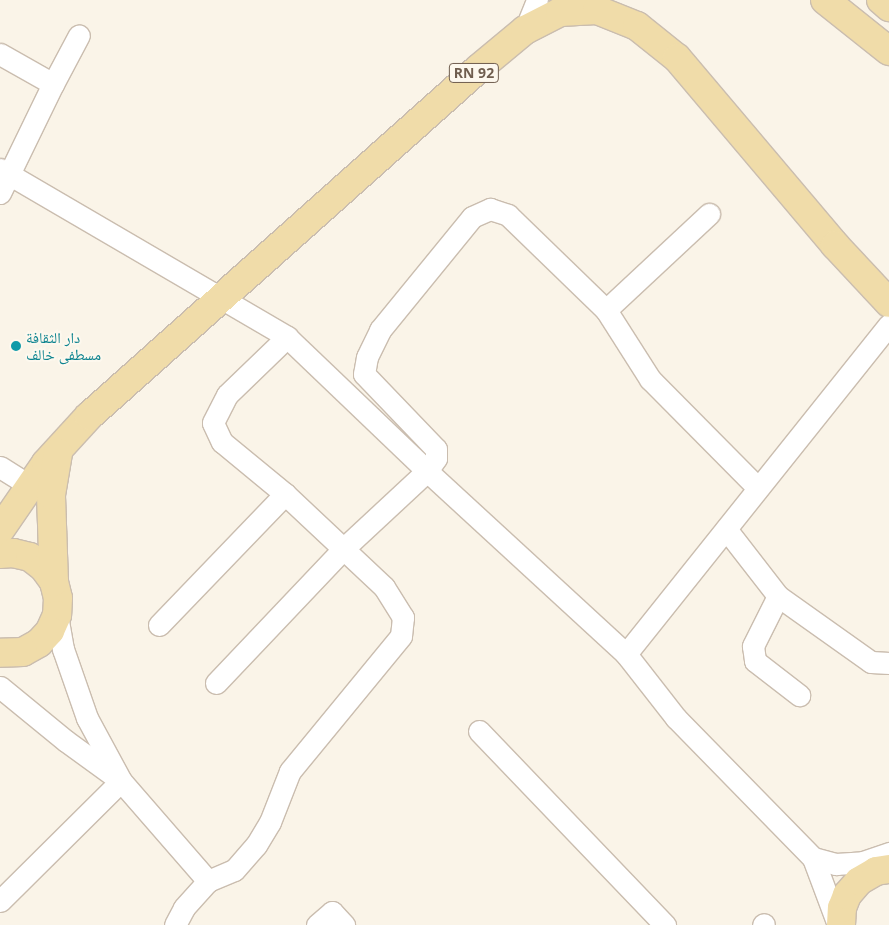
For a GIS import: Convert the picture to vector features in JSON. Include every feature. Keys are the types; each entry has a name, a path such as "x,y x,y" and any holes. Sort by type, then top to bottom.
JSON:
{"main road":[{"path":"825,0 889,51"},
{"path":"880,0 889,7"},
{"name":"RN 92","path":"59,449 89,416 525,30 575,6 597,10 637,26 677,58 835,246 889,303"},
{"path":"0,530 30,486 59,449"},
{"path":"0,653 24,652 39,644 50,631 57,615 58,598 54,582 50,495 59,449"},
{"path":"0,554 13,553 30,557 44,568 54,582"},
{"path":"840,925 842,908 847,895 859,881 889,854"},
{"path":"859,881 876,871 889,869"}],"street":[{"path":"525,30 537,0"},
{"path":"0,193 5,172 80,35"},
{"path":"0,54 53,84"},
{"path":"5,172 287,337 427,470 626,654 676,718 813,858 840,925"},
{"path":"216,682 342,550 427,470 436,458 436,449 364,374 367,356 380,330 472,217 490,208 508,215 606,310 650,379 758,488"},
{"path":"606,310 709,214"},
{"path":"626,654 889,324"},
{"path":"175,925 184,908 208,881 234,870 256,845 270,822 290,771 402,636 403,617 384,587 342,550 286,494 222,442 213,423 227,395 287,337"},
{"path":"0,467 30,486"},
{"path":"159,625 286,494"},
{"path":"726,529 778,596 871,662 889,663"},
{"path":"778,596 753,646 755,661 799,695"},
{"path":"57,615 63,649 87,718 121,781 208,881"},
{"path":"0,688 66,741 121,781"},
{"path":"479,731 665,925"},
{"path":"3,894 121,781"},
{"path":"813,858 836,864 863,862 889,854"},
{"path":"317,925 332,912 344,925"}],"place":[{"name":"دار الثقافة مسطفى خالف","path":"16,346"}]}
